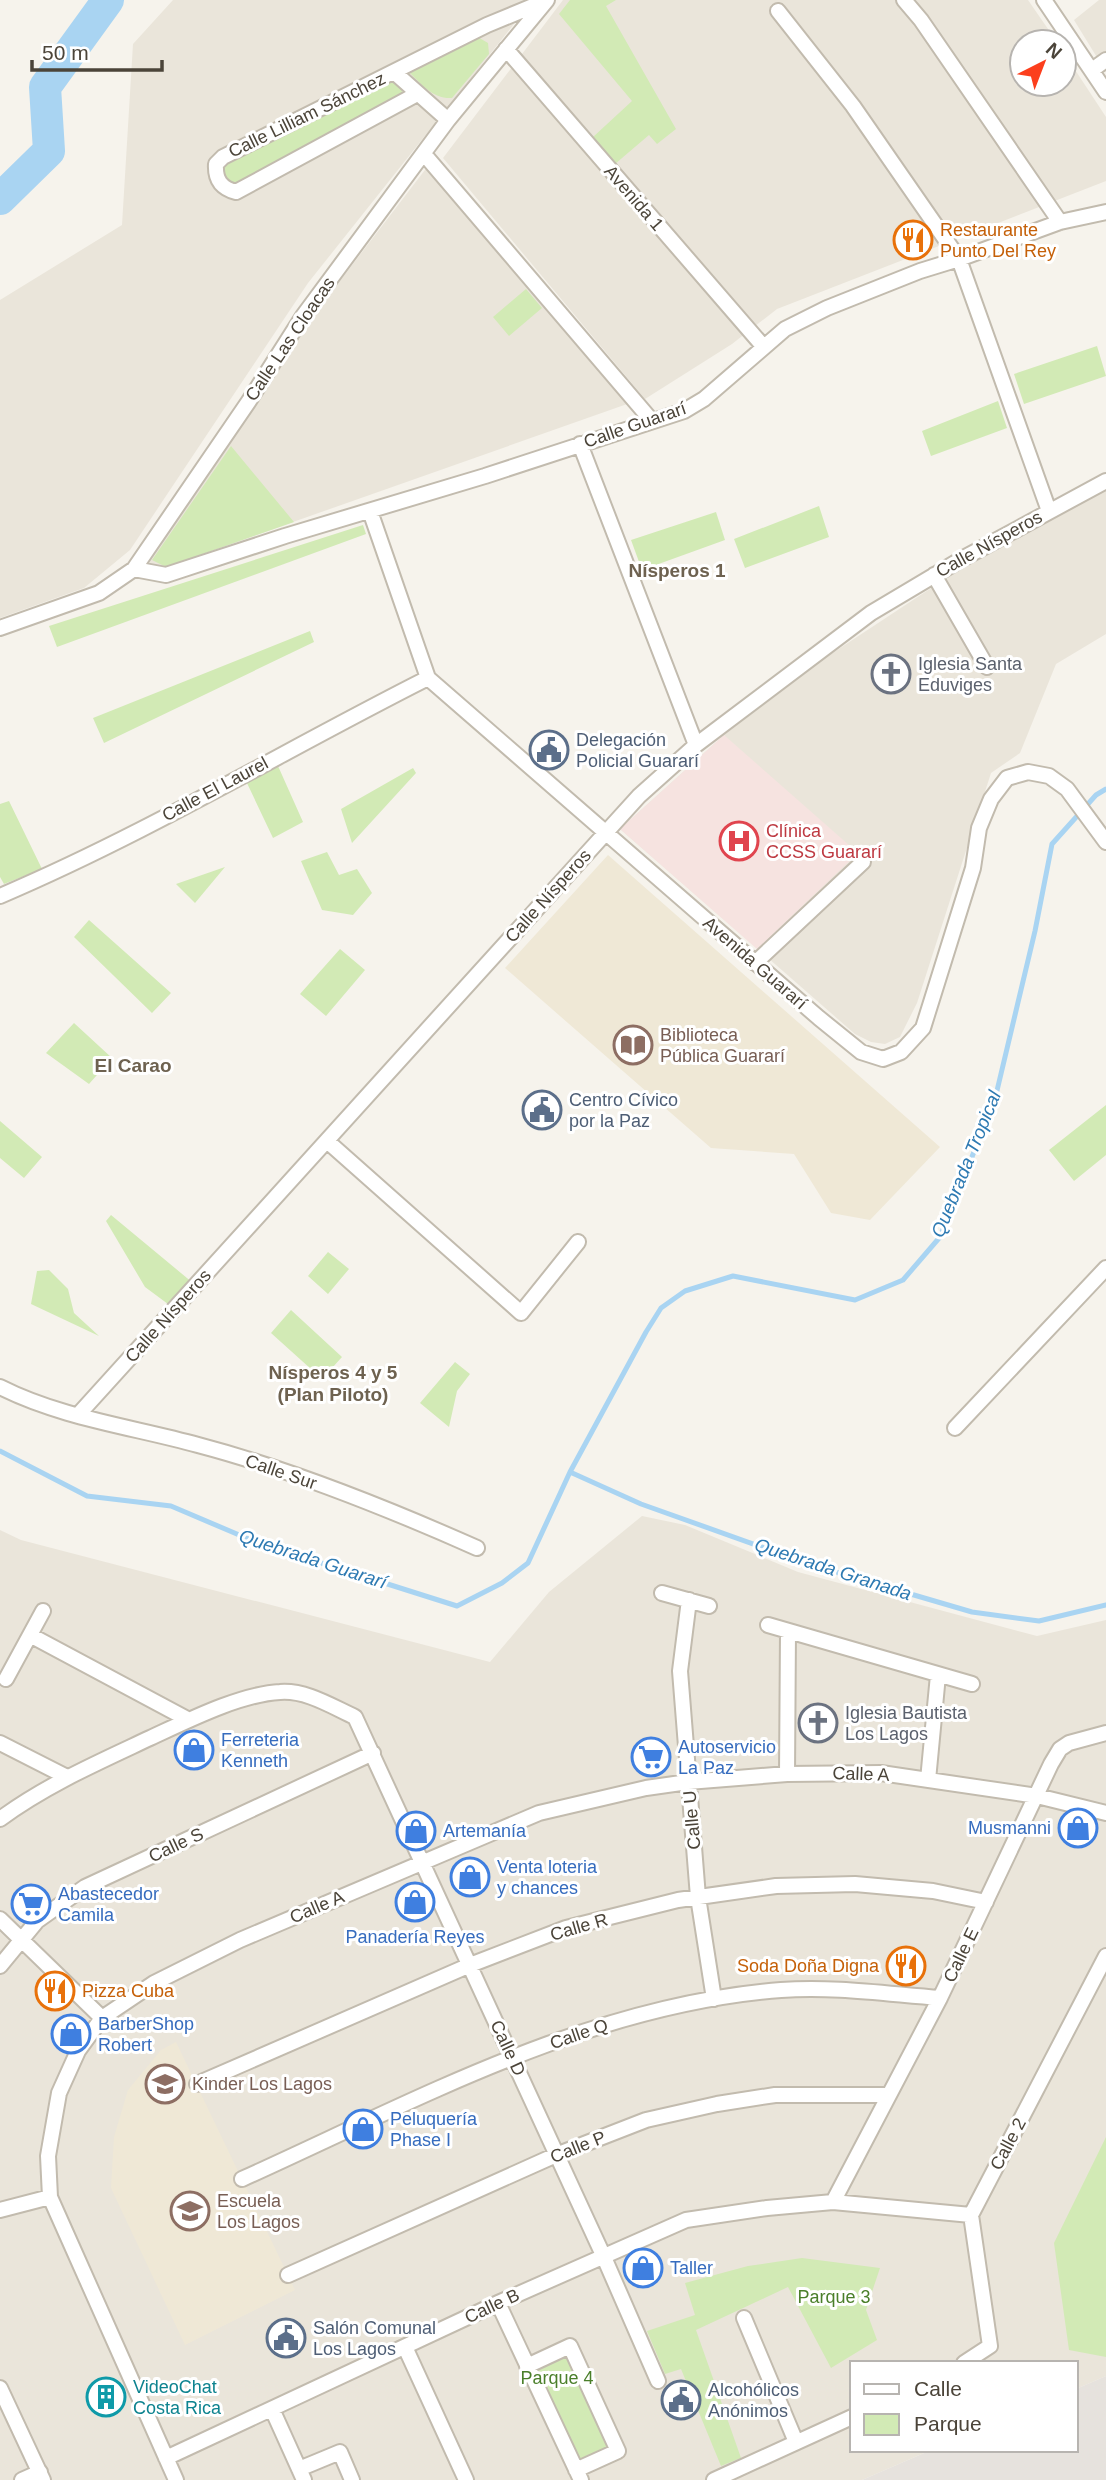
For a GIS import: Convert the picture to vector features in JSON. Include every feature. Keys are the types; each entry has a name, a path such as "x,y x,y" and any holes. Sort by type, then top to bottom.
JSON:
{"street":[{"name":"Calle Las Cloacas","path":"0,628 99,593 134,569 249,401 303,316 448,120 547,0"},
{"name":"Calle Lilliam Sánchez","path":"417,94 236,192 227,190 217,179 216,164 223,157 487,25 547,0"},
{"path":"904,0 921,20 1060,222"},
{"path":"1044,0 1106,92"},
{"path":"778,11 853,106 959,259 1049,511"},
{"name":"Avenida 1","path":"506,49 763,346"},
{"path":"1092,71 1106,60"},
{"path":"394,72 448,120"},
{"path":"424,154 652,421"},
{"name":"Calle Guararí","path":"134,569 166,575 684,411 704,399 785,329 827,307 1060,222 1106,212"},
{"path":"580,444 696,745"},
{"name":"Calle Nísperos","path":"78,1415 639,796 696,745 871,613 933,575 1106,481"},
{"name":"Avenida Guararí","path":"370,511 428,678 861,1052 883,1059 901,1052 923,1028 972,868 979,828 991,799 1007,778 1028,772 1049,776 1067,789 1106,842"},
{"path":"933,575 986,667"},
{"name":"Calle El Laurel","path":"0,895 108,848 428,678"},
{"path":"755,963 863,862"},
{"path":"327,1141 521,1313 578,1242"},
{"path":"955,1428 1106,1268"},
{"name":"Calle Sur","path":"0,1387 18,1396 78,1415 198,1445 283,1471 477,1548"},
{"path":"662,1593 709,1606"},
{"name":"Calle U","path":"689,1600 680,1671 698,1897 714,1999"},
{"path":"6,1679 43,1611"},
{"path":"768,1625 972,1684"},
{"path":"787,1773 788,1632"},
{"path":"30,1635 189,1720"},
{"path":"928,1780 938,1675"},
{"name":"Calle D","path":"189,1720 253,1696 282,1692 312,1696 355,1717 603,2255 657,2381"},
{"path":"0,1819 67,1777 189,1720"},
{"name":"Calle E","path":"832,2202 940,1998 1060,1749 1106,1733"},
{"path":"0,1743 67,1777"},
{"name":"Calle S","path":"0,1966 37,1922 85,1887 373,1754"},
{"name":"Calle A","path":"176,2480 50,2197 48,2156 60,2093 78,2051 103,2018 154,1983 240,1940 539,1813 646,1788 787,1773 881,1773 1037,1796"},
{"path":"1037,1796 1106,1813"},
{"name":"Calle R","path":"197,2084 470,1965 566,1928 678,1900 776,1886 855,1884 933,1891 986,1902"},
{"path":"0,1919 103,2018"},
{"name":"Calle 2","path":"971,2215 1106,1956"},
{"name":"Calle Q","path":"242,2179 512,2057 633,2015 714,1999 782,1990 849,1990 940,1998"},
{"name":"Calle P","path":"288,2275 556,2155 646,2120 717,2104 775,2095 888,2095"},
{"path":"0,2210 50,2197"},
{"name":"Calle B","path":"166,2458 603,2255 687,2220 832,2202 971,2215"},
{"path":"967,2361 990,2346 971,2215"},
{"path":"498,2303 527,2366 579,2475 618,2451 570,2346 527,2366"},
{"path":"744,2318 796,2442"},
{"path":"405,2347 466,2480"},
{"path":"0,2388 41,2476 22,2480"},
{"path":"272,2409 301,2474 340,2452 352,2480"},
{"path":"714,2480 850,2418"}],"shaded area":[{"path":"173,0 533,0 308,283 130,550 84,588 0,618 0,300 122,225 133,44"},
{"path":"563,0 1028,0 1047,28 1008,28 1008,98 1078,98 1078,74 1106,117 1106,181 777,309 732,344 645,399 443,158"},
{"path":"1099,0 1106,0 1106,72 1074,20"},
{"path":"428,166 630,403 160,569 145,566 313,316"},
{"path":"1106,490 1106,634 1056,664 1020,753 991,773 917,1003 900,1037 885,1044 871,1042 855,1034 620,829 724,735 822,660 960,569"},
{"name":"Clínica CCSS Guararí","path":"724,735 858,853 757,949 620,829"},
{"path":"608,855 940,1147 870,1220 831,1213 794,1154 711,1148 505,968"},
{"path":"642,1516 685,1525 798,1572 1037,1636 1106,1620 1106,2376 1078,2388 1078,2361 850,2361 850,2452 926,2452 862,2480 0,2480 0,1530 21,1540 490,1662 549,1592"},
{"name":"Escuela Los Lagos","path":"176,2042 295,2290 185,2345 111,2188 114,2137 128,2090 161,2050"},
{"path":"1106,2376 1106,2480 862,2480 926,2452 1078,2452 1078,2388"}],"green space":[{"path":"570,0 616,0 606,6 676,129 657,144 649,135 615,164 593,137 632,101 559,14"},
{"path":"476,36 488,43 489,54 452,98 434,94 410,73"},
{"path":"395,79 405,96 237,186 224,182 222,170 227,164"},
{"path":"526,289 542,308 509,336 493,317"},
{"path":"1097,346 1106,376 1024,404 1014,374"},
{"path":"998,401 1007,428 931,456 922,431"},
{"path":"231,446 294,522 166,567 152,560"},
{"path":"819,506 829,537 745,568 734,539"},
{"path":"716,512 725,540 642,570 631,540"},
{"path":"363,525 366,534 57,647 49,626"},
{"path":"310,631 314,642 104,743 93,718"},
{"path":"278,766 303,822 273,838 246,781"},
{"path":"413,768 416,773 352,843 341,809"},
{"path":"9,801 42,869 4,884 0,877 0,804"},
{"path":"327,852 339,875 357,869 372,893 353,915 322,910 301,861"},
{"path":"225,867 195,903 176,884"},
{"path":"89,920 171,993 152,1013 74,937"},
{"path":"340,949 365,970 326,1016 300,994"},
{"path":"74,1023 112,1058 89,1084 46,1053"},
{"path":"1106,1105 1106,1155 1074,1181 1049,1150"},
{"path":"0,1121 42,1157 24,1178 0,1158"},
{"path":"111,1215 193,1283 172,1307 145,1287 106,1221"},
{"path":"328,1252 349,1269 328,1294 308,1276"},
{"path":"49,1270 68,1289 74,1313 99,1336 31,1304 37,1271"},
{"path":"291,1310 342,1357 322,1379 271,1333"},
{"path":"455,1362 470,1374 457,1391 449,1427 420,1403"},
{"path":"1106,2137 1106,2357 1069,2350 1054,2243"},
{"name":"Parque 3","path":"802,2258 880,2268 866,2310 877,2340 831,2368 788,2287 696,2330 741,2458 721,2466 681,2369 665,2374 647,2331 695,2315 685,2283 748,2266"},
{"name":"Parque 4","path":"568,2350 610,2449 575,2465 527,2366"}],"waterway":[{"path":"0,199 49,151 45,87 108,0"},
{"name":"Quebrada Tropical","path":"0,1451 87,1496 171,1506 258,1543 457,1606 502,1583 528,1563 570,1472 661,1308 685,1291 733,1276 855,1300 903,1280 940,1237 995,1099 1035,931 1052,844 1096,795 1106,789"},
{"name":"Quebrada Granada","path":"570,1472 641,1504 815,1566 972,1612 1039,1621 1106,1605"}],"place":[{"name":"Restaurante Punto Del Rey","path":"913,240"},
{"name":"Iglesia Santa Eduviges","path":"891,674"},
{"name":"Delegación Policial Guararí","path":"549,750"},
{"name":"Clínica CCSS Guararí","path":"739,841"},
{"name":"Biblioteca Pública Guararí","path":"633,1045"},
{"name":"Centro Cívico por la Paz","path":"542,1110"},
{"name":"Iglesia Bautista Los Lagos","path":"818,1723"},
{"name":"Ferreteria Kenneth","path":"194,1750"},
{"name":"Autoservicio La Paz","path":"651,1757"},
{"name":"Musmanni","path":"1078,1828"},
{"name":"Artemanía","path":"416,1831"},
{"name":"Venta loteria y chances","path":"470,1877"},
{"name":"Panadería Reyes","path":"415,1902"},
{"name":"Abastecedor Camila","path":"31,1904"},
{"name":"Soda Doña Digna","path":"906,1966"},
{"name":"Pizza Cuba","path":"55,1991"},
{"name":"BarberShop Robert","path":"71,2034"},
{"name":"Kinder Los Lagos","path":"165,2084"},
{"name":"Peluquería Phase I","path":"363,2129"},
{"name":"Escuela Los Lagos","path":"190,2211"},
{"name":"Taller","path":"643,2268"},
{"name":"Salón Comunal Los Lagos","path":"286,2338"},
{"name":"VideoChat Costa Rica","path":"106,2397"},
{"name":"Alcohólicos Anónimos","path":"681,2400"}],"district":[{"name":"Nísperos 1","path":"677,570"},
{"name":"El Carao","path":"133,1065"},
{"name":"Nísperos 4 y 5 (Plan Piloto)","path":"333,1383"}],"water label":[{"name":"Quebrada Guararí","path":"313,1559"}]}
